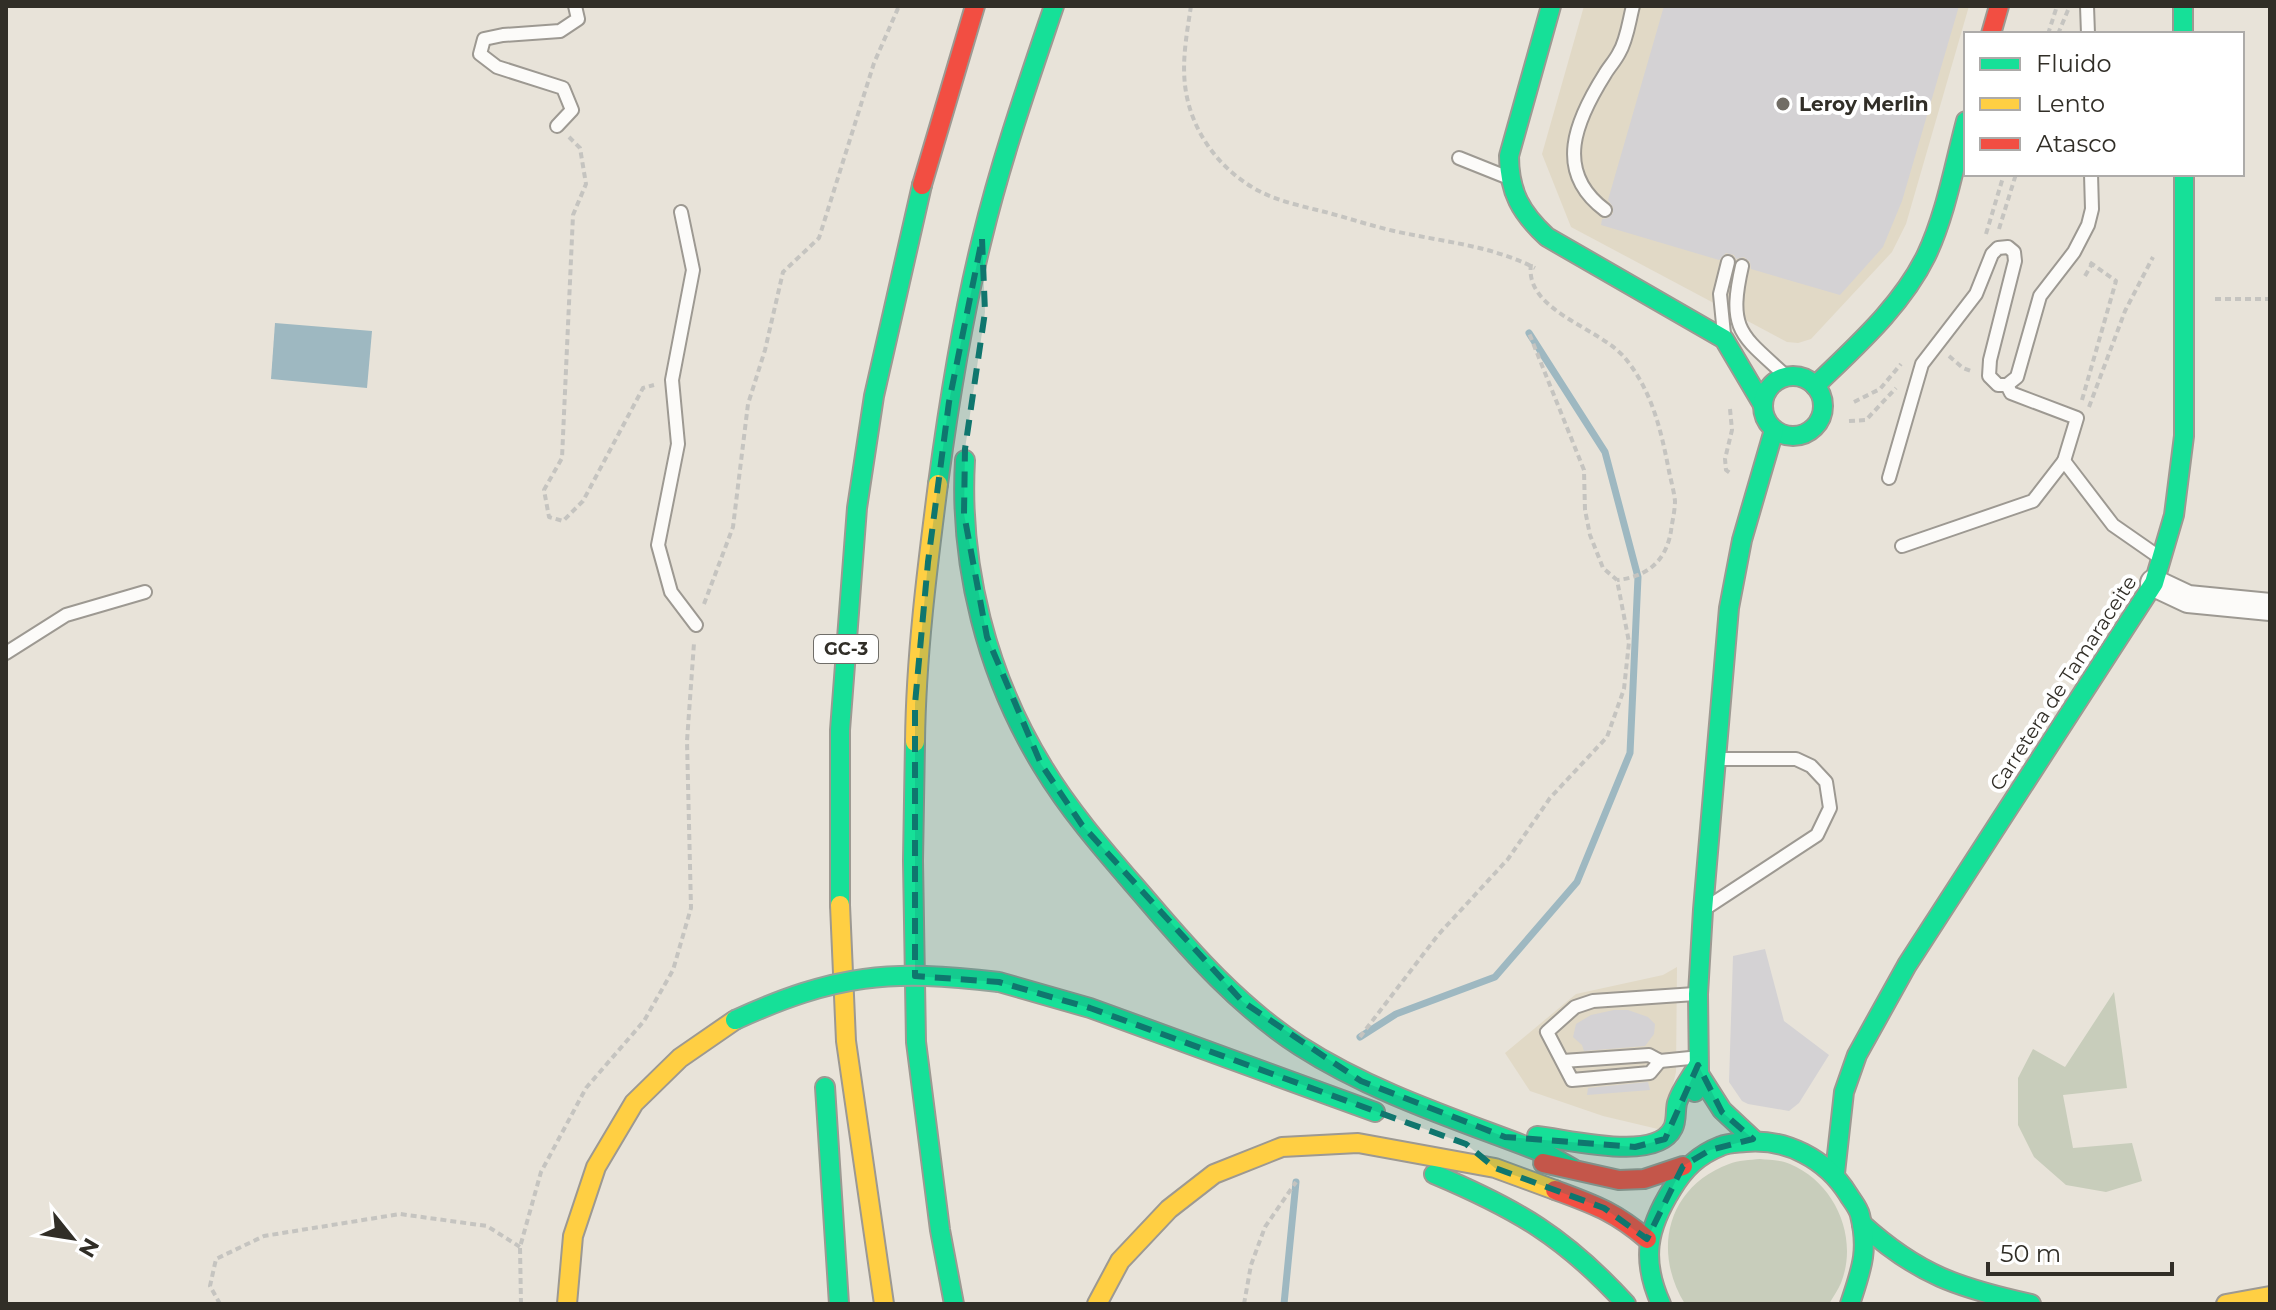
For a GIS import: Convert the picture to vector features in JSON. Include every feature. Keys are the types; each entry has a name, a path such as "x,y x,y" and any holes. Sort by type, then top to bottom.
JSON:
{"main road":[{"name":"GC-3","path":"884,1304 846,1041 838,866 840,730 857,508 874,396 915,208 975,6"},
{"path":"954,1304 940,1230 916,1042 913,861 915,704 928,562 949,402 982,239 1019,108 1054,6"},
{"path":"1551,6 1509,156 1508,177 1514,201 1547,237 1724,339 1774,430 1793,436 1811,430 1818,423 1823,404 1815,386 1798,377 1787,377 1770,387 1763,405"},
{"path":"1992,32 1999,6"},
{"path":"2183,6 2183,32"},
{"path":"1815,386 1855,346 1911,281 1926,256 1964,128"},
{"name":"Carretera de Tamaraceite","path":"1835,1173 1844,1092 1857,1055 1907,965 2157,571 2174,515 2184,436 2184,176"},
{"path":"982,239 985,312"},
{"path":"1661,1304 1648,1270 1647,1239 1667,1191 1685,1165 1699,1065 1698,994 1703,910 1734,565 1774,430"},
{"path":"966,436 964,514 971,574 987,637 1023,730 1041,764 1082,825 1165,922 1243,1002 1299,1045 1361,1081 1549,1155 1572,1168"},
{"path":"826,678 857,508"},
{"path":"821,961 822,1008"},
{"path":"567,1304 573,1236 596,1167 634,1103 680,1058 735,1020 830,983 882,976 945,975 999,982 1090,1008 1397,1120"},
{"path":"1505,1137 1543,1136 1635,1147 1655,1145 1665,1139 1673,1128 1677,1102 1699,1065"},
{"path":"1699,1065 1722,1112 1731,1124 1753,1139"},
{"path":"824,1071 839,1304"},
{"path":"1495,1168 1466,1144 1486,1144 1546,1164 1619,1180 1644,1179 1685,1165 1710,1150 1734,1141 1753,1139 1793,1147 1815,1156 1835,1173 1851,1194 1862,1224 1866,1249 1850,1304"},
{"path":"1097,1304 1120,1261 1169,1209 1214,1174 1282,1147 1358,1143 1495,1168 1604,1208 1623,1218 1647,1239"},
{"path":"1358,1143 1470,1189 1529,1219 1561,1240 1626,1304"},
{"path":"1862,1224 1913,1267 1933,1277 1965,1289 2031,1304"},
{"path":"2226,1304 2270,1296"}],"street":[{"path":"2157,571 2188,599 2270,607"}],"lane":[{"path":"557,126 572,110 563,88 497,67 480,54 484,39 560,31 578,19 575,6"},
{"path":"1605,210 1587,197 1577,177 1572,146 1586,105 1620,53 1633,6"},
{"path":"2087,6 2088,32"},
{"path":"1459,158 1508,177"},
{"path":"1889,478 1922,364 1976,294 1992,254 1998,248 2008,247 2014,252 2015,261 1990,360 1989,376 1998,385 2007,385 2017,377 2040,296 2074,252 2088,225 2092,209 2091,176"},
{"path":"681,212 693,270 672,380 678,444 658,545 671,592 696,625"},
{"path":"1724,339 1720,294 1728,262"},
{"path":"1742,266 1734,307 1741,332 1787,377"},
{"path":"1902,546 2033,501 2064,461 2077,418 2011,393 2007,385"},
{"path":"2064,461 2113,525 2157,571"},
{"path":"6,653 66,615 145,592"},
{"path":"1703,910 1817,835 1830,808 1826,782 1811,766 1796,759 1716,759"},
{"path":"1660,1061 1650,1073 1572,1080 1547,1032 1575,1007 1593,1001 1698,994"},
{"path":"1563,1061 1649,1055 1660,1061 1699,1065"}],"path":[{"path":"521,1304 520,1247 541,1172 586,1088 644,1021 673,970 691,908 687,741 696,625 733,527 748,404 765,350 783,272 819,238 874,63 899,6"},
{"path":"1191,6 1184,48 1185,86 1192,115 1217,159 1241,180 1261,192 1296,204 1393,231 1491,250 1540,270"},
{"path":"2049,32 2057,6"},
{"path":"2059,32 2070,6"},
{"path":"557,126 580,148 586,184 573,215 562,458 544,490 549,517 563,521 583,501 643,388 672,380"},
{"path":"1984,240 2003,176"},
{"path":"1998,248 1995,240 2015,176"},
{"path":"1547,237 1530,265 1531,281 1541,300 1622,355 1645,386 1661,430 1675,502 1669,541 1655,565 1638,577 1617,580"},
{"path":"2074,252 2116,281 2077,418 2085,420 2125,311 2157,250"},
{"path":"2085,276 2092,264"},
{"path":"2184,298 2270,299"},
{"path":"1360,1037 1438,935 1508,859 1550,798 1607,737 1624,689 1629,642 1617,580 1603,568 1590,535 1585,510 1584,470 1529,333"},
{"path":"1945,353 1963,368"},
{"path":"1854,402 1880,389 1907,358"},
{"path":"1849,421 1866,420 1896,388"},
{"path":"1729,400 1732,430 1725,459 1726,470 1757,490"},
{"path":"1244,1304 1251,1265 1265,1227 1296,1182"},
{"path":"220,1304 210,1286 216,1259 264,1236 400,1214 487,1226 520,1247"}],"highlighted area":[{"path":"982,239 985,312 965,449 964,514 987,637 1041,764 1082,825 1243,1002 1361,1081 1505,1137 1635,1147 1665,1139 1698,1065 1722,1112 1753,1139 1710,1150 1683,1166 1647,1239 1604,1208 1495,1168 1466,1144 1090,1008 999,982 915,976 915,704 928,562 949,402"}],"shaded area":[{"name":"Leroy Merlin","path":"1584,6 1969,6 1906,224 1892,252 1811,339 1787,342 1571,227 1542,154"},
{"path":"1677,967 1676,1072 1662,1130 1603,1116 1530,1091 1505,1053 1576,994 1663,975"}],"green space":[{"path":"2114,992 2127,1088 2063,1095 2073,1148 2132,1143 2142,1181 2106,1192 2066,1185 2034,1157 2018,1125 2018,1078 2033,1049 2065,1067"},
{"path":"1760,1159 1787,1163 1806,1173 1831,1198 1845,1230 1847,1248 1840,1286 1829,1304 1685,1304 1669,1263 1671,1223 1679,1204 1691,1188 1708,1174 1733,1163"}],"water":[{"path":"275,323 372,331 367,388 271,379"}],"building":[{"name":"Leroy Merlin","path":"1664,6 1959,6 1902,201 1883,247 1840,295 1751,269 1750,262 1744,257 1736,259 1734,255 1726,253 1719,260 1601,225 1602,219 1613,213 1608,200"},
{"path":"1765,949 1784,1021 1829,1055 1799,1103 1789,1111 1748,1104 1742,1101 1729,1082 1733,956"},
{"path":"1628,1010 1648,1017 1655,1024 1654,1034 1645,1046 1584,1051 1573,1037 1576,1024 1591,1015"},
{"path":"1648,1082 1650,1090 1587,1095 1588,1088"}],"waterway":[{"path":"1360,1037 1396,1014 1495,977 1577,882 1630,753 1638,577 1605,452 1529,333"},
{"path":"1284,1304 1296,1182"}],"traffic: fast":[{"path":"938,484 968,300 989,209 1054,6"},
{"path":"1551,6 1509,156 1511,180 1518,201 1547,237 1724,339 1763,405"},
{"path":"2183,6 2183,32"},
{"path":"1815,386 1876,326 1916,275 1939,224 1964,129"},
{"path":"1835,1173 1844,1092 1857,1055 1907,965 2154,583 2174,515 2184,436 2184,176"},
{"path":"840,905 840,730 857,508 874,396 922,185"},
{"path":"1793,376 1814,385 1823,406 1814,427 1793,436 1772,427 1763,406 1772,385 1793,376"},
{"path":"1695,1092 1699,1074 1698,994 1703,910 1729,608 1742,540 1774,430"},
{"path":"965,460 964,500 972,580 992,658 1006,696 1054,785 1119,868 1218,979 1257,1014 1300,1046 1390,1093 1549,1155 1572,1168"},
{"path":"915,742 916,1042 940,1230 954,1304"},
{"path":"735,1020 804,993 864,979 926,976 999,982"},
{"path":"999,982 1090,1008 1375,1112"},
{"path":"1537,1136 1631,1147 1664,1139 1673,1128 1679,1098 1698,1065"},
{"path":"1699,1074 1722,1110 1753,1139"},
{"path":"825,1087 839,1304"},
{"path":"1661,1304 1649,1259 1652,1231 1664,1204 1692,1163 1724,1145 1745,1142 1775,1144 1804,1153 1839,1182 1858,1209 1864,1250 1850,1304"},
{"path":"1434,1174 1538,1227 1582,1260 1626,1304"},
{"path":"1862,1224 1902,1256 1940,1277 1982,1292 2031,1304"}],"traffic: slow":[{"path":"915,742 920,645 938,484"},
{"path":"840,905 846,1041 884,1304"},
{"path":"567,1304 573,1236 596,1167 634,1103 680,1058 735,1020"},
{"path":"1097,1304 1120,1261 1169,1209 1214,1174 1282,1147 1358,1143 1495,1168 1555,1190"},
{"path":"2226,1304 2270,1296"}],"traffic: jam":[{"path":"922,185 975,6"},
{"path":"1992,32 1999,6"},
{"path":"1543,1163 1619,1180 1644,1179 1683,1166"},
{"path":"1555,1190 1604,1210 1647,1239"}],"place":[{"name":"Leroy Merlin","path":"1783,104"}]}
